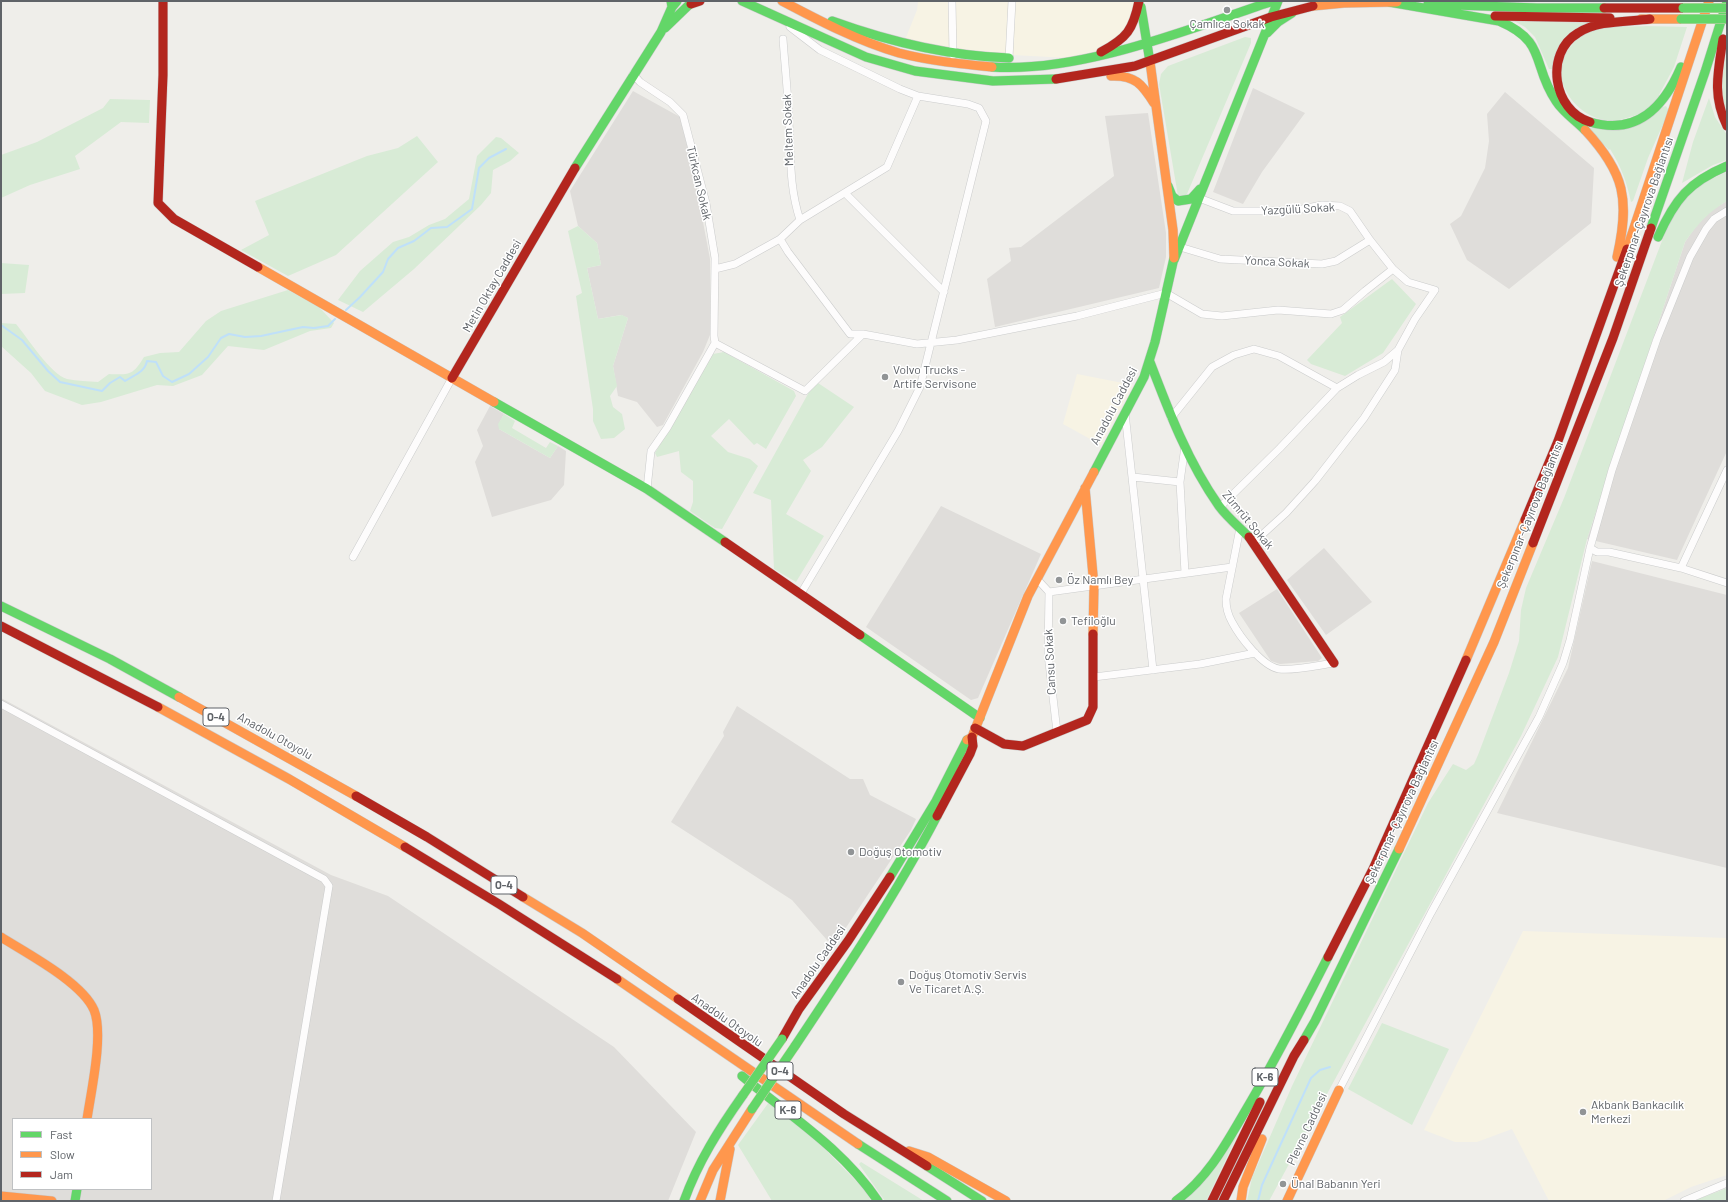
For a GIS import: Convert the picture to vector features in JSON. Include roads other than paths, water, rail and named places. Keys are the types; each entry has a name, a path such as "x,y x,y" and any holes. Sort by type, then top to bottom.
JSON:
{"main road":[{"path":"163,1 163,74 158,203 174,219 648,489 800,596 980,718"},
{"path":"692,2 700,1"},
{"path":"742,1 854,52 915,71 993,81 1053,80 1128,76 1140,84 1156,107"},
{"path":"782,1 846,34 900,53 971,65 1032,67 1090,59 1147,44 1273,1"},
{"path":"1090,59 1126,37 1133,25 1140,1"},
{"name":"Anadolu Caddesi","path":"684,1201 693,1177 715,1135 782,1039 800,1009 848,941 903,858 936,801 965,742 973,732 980,718 1019,618 1037,579 1139,388 1150,362 1174,262 1173,230 1140,1"},
{"path":"1174,262 1278,1"},
{"path":"1650,19 1587,29 1578,33 1565,45 1556,63 1558,85 1566,102 1580,116 1590,122 1610,127 1632,123 1652,112 1669,92 1709,1"},
{"name":"Şekerpınar-Çayırova Bağlantısı","path":"1337,941 1373,869 1471,648 1558,441 1640,213 1709,1"},
{"name":"Metin Oktay Caddesi","path":"661,32 692,2"},
{"path":"1053,80 1150,62 1271,17 1325,4 1389,2 1537,8 1727,8"},
{"path":"1389,2 1472,16 1512,26 1524,34 1533,45 1553,96 1559,105 1601,148 1617,171 1624,198 1624,222 1620,246 1591,349"},
{"path":"1727,2 1716,86 1716,100 1720,113 1727,126"},
{"name":"Şekerpınar-Çayırova Bağlantısı","path":"1314,1021 1421,803 1494,642 1622,312 1703,80 1727,2"},
{"name":"Metin Oktay Caddesi","path":"452,378 562,189 661,32 673,3"},
{"path":"797,9 906,46 953,55 1008,58"},
{"path":"1261,43 1278,22 1301,9"},
{"path":"1472,16 1727,19"},
{"path":"1622,312 1672,206 1684,191 1694,182 1709,173 1727,166"},
{"path":"1167,184 1175,199 1183,202 1196,194 1207,178"},
{"name":"Zümrüt Sokak","path":"1150,362 1172,418 1198,473 1220,506 1254,542 1334,662"},
{"path":"973,732 1016,746 1035,742 1087,720 1092,714 1095,705 1092,698 1094,677 1094,586 1085,488"},
{"name":"Anadolu Otoyolu","path":"1,606 110,659 284,754 427,837 582,933 728,1036 890,1144 982,1201"},
{"name":"O-4","path":"1,626 156,705 253,758 417,853 570,948 795,1103 947,1201"},
{"name":"Anadolu Caddesi","path":"700,1201 713,1170 734,1136 796,1046 872,930 912,864 970,754 973,746 973,732"},
{"path":"1,937 69,981 85,996 94,1010 96,1030 87,1118"},
{"name":"K-6","path":"1176,1201 1191,1190 1203,1177 1227,1144 1278,1056 1337,941"},
{"name":"K-6","path":"1212,1201 1303,1017 1337,941"},
{"name":"K-6","path":"1223,1201 1294,1056 1314,1021"},
{"name":"K-6","path":"1241,1201 1243,1187 1252,1163 1295,1071 1314,1021"},
{"name":"K-6","path":"688,1029 756,1088 790,1112 829,1144 862,1177 878,1201"},
{"name":"Plevne Caddesi","path":"1287,1201 1339,1090"},
{"path":"720,1201 722,1178 734,1136"},
{"path":"890,1144 928,1157 1006,1201"},
{"path":"678,1201 693,1177"},
{"path":"75,1201 77,1190"},
{"path":"1,1196 52,1201"}],"street":[{"path":"952,1 953,55"},
{"path":"1008,58 1012,1"},
{"path":"778,17 820,50 900,89 918,96 968,104 979,108 986,121 920,387 898,431 800,596"},
{"name":"Meltem Sokak","path":"782,39 789,122 790,173 793,199 800,220"},
{"name":"Türkcan Sokak","path":"634,74 640,82 670,102 683,115 706,203 715,258 715,343"},
{"path":"715,269 735,264 780,239 800,220 887,166 918,96"},
{"path":"845,193 944,292"},
{"name":"Yazgülü Sokak","path":"1199,198 1233,210 1297,210 1322,205 1340,206 1350,211 1370,240 1394,269 1408,282 1434,290 1415,319 1398,350"},
{"path":"1339,1090 1431,913 1539,717 1563,663 1570,640 1590,548 1612,470 1644,376 1690,257 1706,229 1714,219 1727,211"},
{"path":"780,239 788,252 850,334 863,334 917,344 957,340 1077,316 1166,293 1202,314 1222,316 1278,310 1331,314 1343,310 1365,290 1394,269"},
{"name":"Yonca Sokak","path":"1180,247 1220,259 1322,264 1336,261 1370,240"},
{"path":"648,489 651,451 667,428 715,343 805,391 863,334"},
{"path":"1172,418 1212,367 1234,355 1254,349 1278,356 1338,388"},
{"path":"1220,506 1280,448 1338,388 1358,375 1384,362 1398,350"},
{"path":"1254,542 1286,513 1314,481 1364,418 1395,370 1398,350"},
{"name":"Metin Oktay Caddesi","path":"353,557 452,378"},
{"path":"1125,413 1133,477 1152,670"},
{"path":"1185,446 1180,482 1185,573"},
{"path":"1681,568 1727,470"},
{"path":"1133,477 1180,482"},
{"path":"1240,528 1226,599 1226,608 1231,622 1255,653 1268,665 1280,669 1311,667 1334,662"},
{"path":"1590,548 1597,552 1609,552 1681,568 1727,582"},
{"path":"1037,579 1049,592 1232,566"},
{"name":"Cansu Sokak","path":"1049,592 1048,654 1057,732"},
{"path":"1094,677 1200,664 1255,653"},
{"path":"1,704 324,879 328,886 276,1201"},
{"path":"1684,1201 1727,1183"}],"waterway":[{"path":"346,310 383,272 388,259 398,248 414,241 431,228 447,227 472,209 479,168 489,158 506,149"},
{"path":"1,325 22,340 48,371 60,382 102,391 110,383 120,377 125,381 139,373 144,368 147,361 156,362 163,376 172,382 189,374 208,357 221,338 229,334 245,337 261,336 303,327 314,328 328,326 335,319"},
{"path":"1258,1201 1262,1185 1311,1078 1320,1070 1330,1067"}],"place":[{"name":"Çamlıca Sokak","path":"1227,10"},
{"name":"Volvo Trucks - Artife Servisone","path":"885,377"},
{"name":"Öz Namlı Bey","path":"1059,580"},
{"name":"Tefiloğlu","path":"1063,621"},
{"name":"Doğuş Otomotiv","path":"851,852"},
{"name":"Doğuş Otomotiv Servis Ve Ticaret A.Ş.","path":"901,982"},
{"name":"Akbank Bankacılık Merkezi","path":"1583,1112"},
{"name":"Ünal Babanın Yeri","path":"1283,1184"}]}
